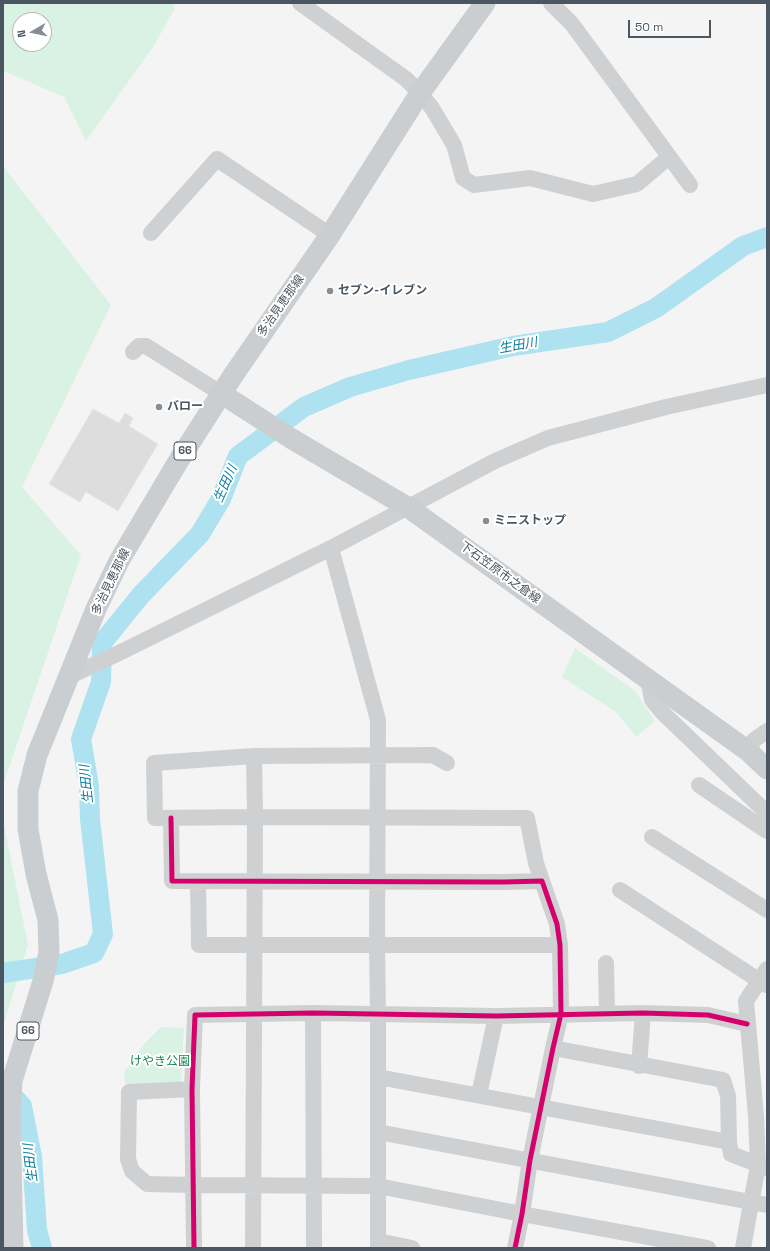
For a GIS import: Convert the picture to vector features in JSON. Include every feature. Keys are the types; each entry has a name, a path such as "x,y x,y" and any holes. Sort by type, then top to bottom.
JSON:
{"main road":[{"name":"多治見恵那線","path":"13,1248 10,1114 12,1082 43,981 49,952 48,920 36,874 28,829 28,791 37,755 79,672 96,609 119,561 179,460 232,377 330,235 420,93 485,3"},
{"name":"下石笠原市之倉線","path":"222,394 292,439 409,508 748,751 767,769"}],"street":[{"path":"300,3 406,79 420,93 432,108 454,145 462,178 474,185 530,178 593,194 637,184 669,157"},
{"path":"551,3 572,24 690,185"},
{"path":"151,233 217,159 330,235"},
{"path":"133,352 139,346 146,346 222,394"},
{"path":"79,672 409,508 495,461 548,438 666,408 767,385"},
{"path":"330,548 378,720 378,1245 412,1248"},
{"path":"648,680 652,700 662,712 767,813"},
{"path":"748,751 754,740 767,731"},
{"path":"447,763 433,755 254,756 154,763 155,818 527,818 536,863 557,924 560,945 561,1014 530,1160 515,1248"},
{"path":"253,1248 255,881 254,756"},
{"path":"699,785 767,831"},
{"path":"171,818 172,881 542,881"},
{"path":"652,837 767,910"},
{"path":"198,881 199,945 560,945"},
{"path":"620,890 764,978 746,1001 747,1024 762,1118 763,1166 751,1202 743,1248"},
{"path":"606,963 607,1013"},
{"path":"194,1248 192,1089 195,1015 313,1013 496,1016 644,1013 708,1015 747,1024"},
{"path":"313,1013 314,1248"},
{"path":"639,1066 644,1013"},
{"path":"479,1095 496,1016"},
{"path":"553,1048 639,1066 723,1080 728,1096 729,1142 731,1154 763,1166"},
{"path":"378,1077 729,1142"},
{"path":"192,1089 129,1092 128,1159 132,1171 147,1184 193,1186 378,1186 708,1248"},
{"path":"378,1132 767,1205"}],"green space":[{"path":"3,3 173,3 175,8 153,47 86,141 64,97 3,72"},
{"path":"3,166 111,305 22,487 81,555 3,785"},
{"path":"575,648 635,691 655,721 636,737 616,712 562,677"},
{"path":"3,820 28,945 3,1027"},
{"name":"けやき公園","path":"161,1027 184,1028 181,1085 125,1084 124,1072 145,1043"}],"building":[{"path":"93,409 119,423 125,413 133,418 129,426 158,444 118,511 86,492 80,502 49,484"}],"waterway":[{"name":"生田川","path":"3,973 62,964 94,953 103,934 90,819 89,786 81,739 101,682 102,643 141,595 200,534 221,499 238,456 304,407 350,387 409,370 513,346 608,332 656,308 743,246 767,237"},
{"name":"生田川","path":"3,1086 22,1106 32,1157 37,1230 42,1248"}],"cycle path":[{"path":"171,818 172,881 542,881 557,924 560,945 561,1014 530,1160 515,1248"},
{"path":"194,1248 192,1089 195,1015 313,1013 496,1016 643,1013 708,1015 747,1024"}],"place":[{"name":"セブン-イレブン","path":"330,291"},
{"name":"バロー","path":"159,407"},
{"name":"ミニストップ","path":"486,521"}]}
